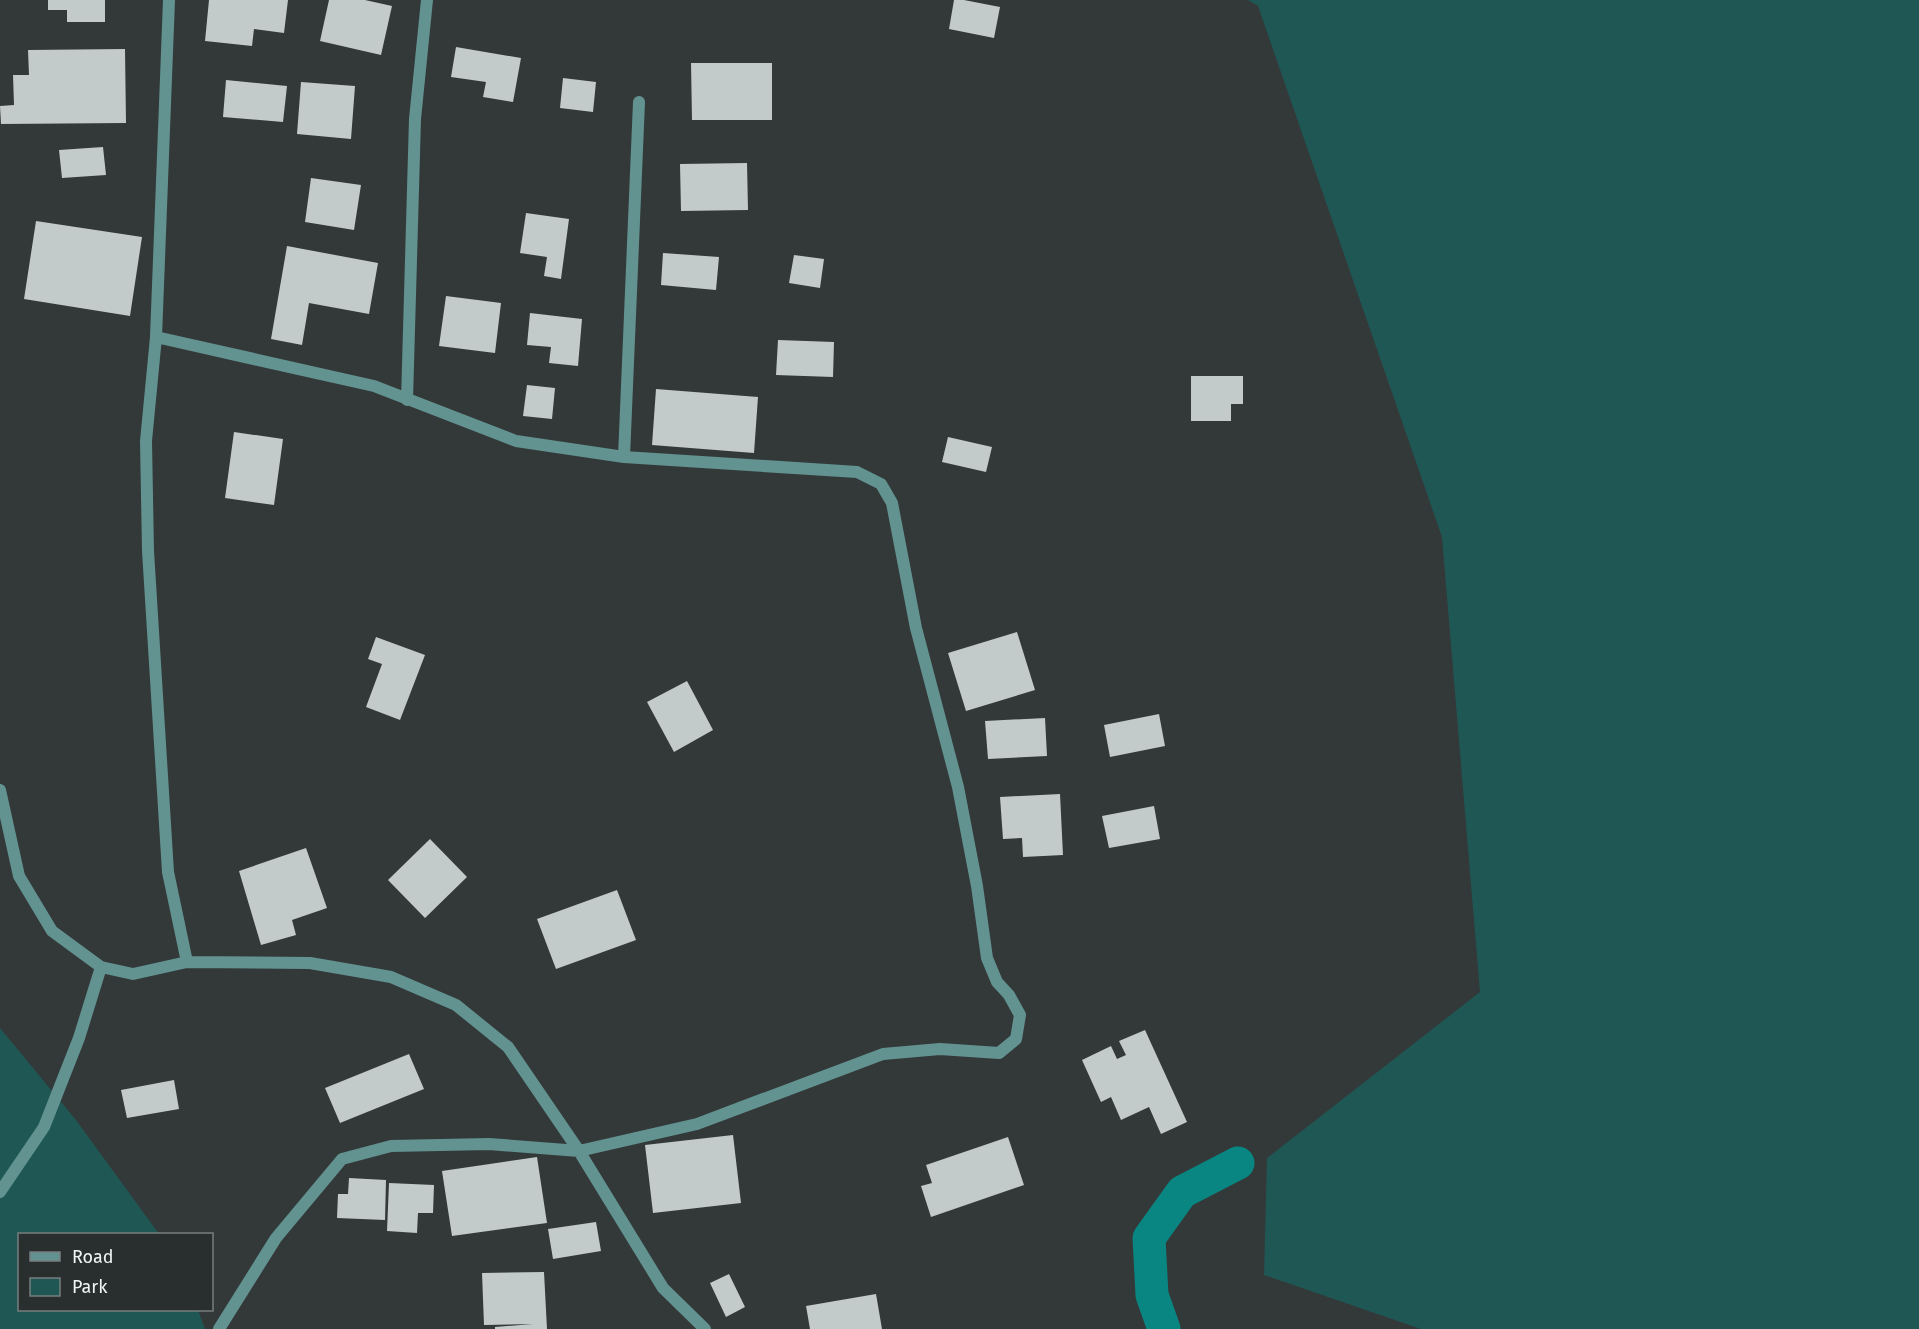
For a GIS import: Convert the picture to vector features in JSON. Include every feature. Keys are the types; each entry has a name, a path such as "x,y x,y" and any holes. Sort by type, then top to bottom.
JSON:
{"street":[{"path":"169,0 156,337 146,441 148,551 168,872 187,962"},
{"path":"407,400 415,119 427,0"},
{"path":"624,457 639,102"},
{"path":"156,337 374,386 516,441 624,457 858,472 881,484 892,503 916,628 958,787 977,886 987,958 997,982 1009,995 1020,1015 1016,1039 999,1053 940,1049 883,1054 697,1124 579,1150 489,1144 391,1146 342,1159 276,1238 219,1329"},
{"path":"0,790 19,876 52,931 100,967 133,974 187,962 310,963 391,977 456,1005 508,1047 579,1150 663,1288 705,1329"},
{"path":"0,1192 44,1127 79,1038 100,967"}],"green space":[{"path":"1248,0 1919,0 1919,1329 1421,1329 1264,1275 1267,1158 1480,992 1442,537 1258,6"},
{"path":"0,1028 76,1120 158,1233 18,1233 18,1311 198,1311 205,1329 0,1329"}],"building":[{"path":"48,0 105,0 105,22 67,22 67,10 48,10"},
{"path":"209,0 288,0 284,33 254,29 252,46 205,41"},
{"path":"329,0 365,0 392,6 381,55 320,41"},
{"path":"954,0 1000,7 994,38 949,29"},
{"path":"456,47 521,58 513,102 483,97 486,82 451,77"},
{"path":"125,49 126,123 1,124 0,106 14,105 13,75 29,75 28,50"},
{"path":"691,63 772,63 772,120 692,120"},
{"path":"563,78 596,82 593,112 560,108"},
{"path":"226,80 287,86 283,122 223,117"},
{"path":"301,82 355,86 351,139 297,134"},
{"path":"103,147 106,175 62,178 59,150"},
{"path":"747,163 748,210 681,211 680,164"},
{"path":"311,178 361,185 354,230 305,222"},
{"path":"526,213 569,219 561,279 544,276 547,257 520,253"},
{"path":"36,221 142,237 130,316 24,299"},
{"path":"287,246 378,263 369,314 309,303 302,345 271,339"},
{"path":"663,253 719,257 716,290 661,285"},
{"path":"794,255 824,259 820,288 789,283"},
{"path":"446,296 501,303 495,353 439,346"},
{"path":"530,313 582,319 578,366 549,363 551,347 527,345"},
{"path":"778,340 834,342 833,377 776,375"},
{"path":"1191,376 1243,376 1243,404 1231,404 1231,421 1191,421"},
{"path":"527,385 555,388 552,419 523,416"},
{"path":"656,389 758,397 754,453 652,445"},
{"path":"234,432 283,439 274,505 225,498"},
{"path":"948,437 992,447 986,472 942,462"},
{"path":"1017,632 1035,690 966,711 948,653"},
{"path":"376,637 425,655 400,720 366,707 382,664 368,659"},
{"path":"687,681 713,730 674,752 647,702"},
{"path":"1159,714 1165,746 1110,757 1104,725"},
{"path":"1045,718 1047,756 988,759 985,721"},
{"path":"1060,794 1063,855 1023,857 1022,838 1003,839 1000,797"},
{"path":"1154,806 1160,839 1109,848 1102,816"},
{"path":"430,839 467,877 425,918 388,880"},
{"path":"306,848 327,908 292,920 296,935 261,945 239,871"},
{"path":"617,890 636,940 556,969 537,919"},
{"path":"1145,1030 1187,1122 1161,1134 1149,1107 1121,1120 1111,1097 1101,1102 1082,1060 1111,1046 1117,1059 1126,1055 1119,1041"},
{"path":"409,1054 424,1089 340,1123 325,1088"},
{"path":"174,1080 179,1109 127,1118 121,1090"},
{"path":"733,1135 741,1203 653,1213 645,1145"},
{"path":"1008,1137 1024,1185 931,1217 921,1186 932,1183 926,1165"},
{"path":"537,1157 547,1223 452,1236 442,1171"},
{"path":"349,1178 386,1180 385,1220 337,1218 338,1194 348,1194"},
{"path":"389,1183 434,1185 433,1213 418,1213 417,1233 387,1231"},
{"path":"596,1222 601,1251 553,1259 548,1229"},
{"path":"544,1272 547,1329 495,1329 495,1327 533,1324 484,1325 482,1273"},
{"path":"729,1274 745,1307 726,1317 710,1283"},
{"path":"876,1294 882,1329 810,1329 806,1306"}],"waterway":[{"path":"1164,1329 1152,1295 1149,1238 1182,1192 1238,1163"}]}
